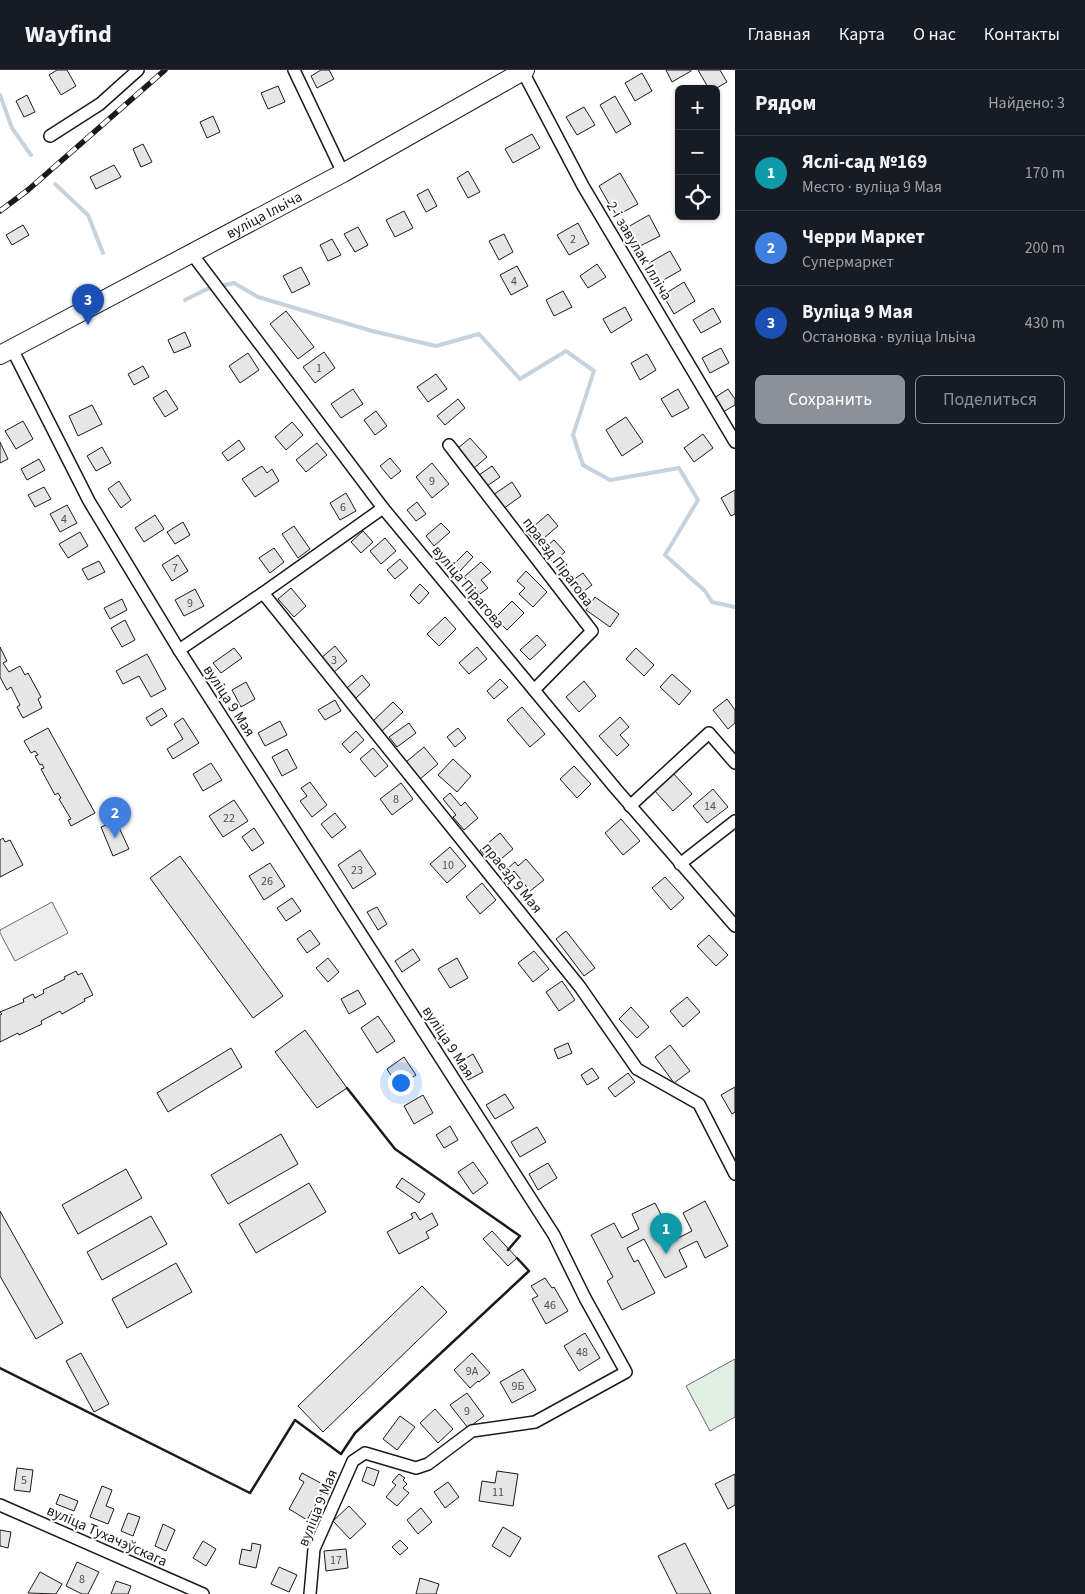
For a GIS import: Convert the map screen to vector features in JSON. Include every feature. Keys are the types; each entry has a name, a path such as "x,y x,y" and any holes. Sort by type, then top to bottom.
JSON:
{"main road":[{"name":"вуліца Ільіча","path":"6,352 343,173 524,71"}],"street":[{"path":"50,136 100,104 138,70"},
{"path":"294,70 343,173"},
{"name":"2-і завулак Ілліча","path":"524,71 583,186 735,442"},
{"name":"вуліца Пірагова","path":"192,254 383,508 630,806 735,926"},
{"name":"вуліца 9 Мая","path":"6,352 89,501 179,650 554,1235 584,1298 626,1372 535,1422 472,1431 428,1464 416,1468 365,1453 353,1461 314,1549 310,1594"},
{"name":"праезд Пірагова","path":"450,445 592,631 534,690"},
{"path":"179,650 383,508"},
{"name":"праезд 9 Мая","path":"263,593 580,988 637,1069 699,1104 735,1174"},
{"path":"630,806 709,733 735,763"},
{"path":"680,864 735,821"},
{"name":"вуліца Тухачэўскага","path":"0,1505 203,1594"}],"green space":[{"path":"735,1359 735,1417 710,1431 686,1386"}],"shaded area":[{"path":"52,902 68,933 15,961 0,930"}],"building":[{"path":"57,70 67,70 76,86 61,95 49,75"},
{"path":"321,70 329,70 334,79 317,88 311,76"},
{"path":"666,70 691,70 691,71 672,82"},
{"path":"698,70 720,70 727,82 720,86 707,85"},
{"path":"642,73 652,91 635,101 625,83"},
{"path":"278,86 285,102 268,109 261,93"},
{"path":"27,95 35,112 24,117 16,101"},
{"path":"615,96 631,124 616,133 600,105"},
{"path":"584,107 595,125 577,135 566,117"},
{"path":"213,116 220,132 207,138 200,122"},
{"path":"532,134 540,148 513,163 505,149"},
{"path":"143,144 152,162 141,167 133,149"},
{"path":"114,165 121,177 96,189 90,177"},
{"path":"468,171 480,192 468,198 457,178"},
{"path":"620,173 638,204 616,216 599,186"},
{"path":"428,189 437,206 426,212 417,195"},
{"path":"404,211 413,228 395,237 386,220"},
{"path":"649,215 660,236 636,248 626,228"},
{"path":"578,223 589,244 569,255 557,235"},
{"path":"23,225 29,235 12,245 6,235"},
{"path":"358,227 368,245 355,252 344,234"},
{"path":"504,234 513,252 499,260 489,241"},
{"path":"332,239 341,255 328,261 320,245"},
{"path":"670,251 681,270 660,282 649,263"},
{"path":"597,264 606,277 588,288 580,276"},
{"path":"517,266 528,286 511,295 500,275"},
{"path":"301,267 310,284 292,293 283,276"},
{"path":"684,282 695,301 674,314 663,295"},
{"path":"563,291 572,307 554,316 546,300"},
{"path":"625,307 632,320 611,333 603,319"},
{"path":"713,308 721,322 701,333 693,320"},
{"path":"286,311 314,347 298,359 270,324"},
{"path":"185,332 191,346 174,353 168,340"},
{"path":"721,348 729,363 710,373 702,358"},
{"path":"324,352 335,368 315,383 303,367"},
{"path":"248,353 259,370 240,383 229,366"},
{"path":"647,354 656,370 640,380 631,363"},
{"path":"143,366 149,377 134,385 128,374"},
{"path":"436,374 447,389 428,402 417,387"},
{"path":"353,389 363,404 341,418 331,404"},
{"path":"678,389 689,408 672,417 661,399"},
{"path":"728,389 735,399 735,405 723,412 714,398"},
{"path":"166,390 178,409 165,417 153,398"},
{"path":"458,399 465,408 445,425 437,416"},
{"path":"92,405 102,424 78,436 69,416"},
{"path":"376,411 387,426 375,435 364,420"},
{"path":"626,417 643,442 622,456 606,430"},
{"path":"23,421 33,439 16,449 5,431"},
{"path":"292,422 303,435 286,450 275,437"},
{"path":"703,434 713,448 694,462 684,448"},
{"path":"470,438 487,457 474,468 457,449"},
{"path":"239,440 245,449 228,461 222,453"},
{"path":"0,442 8,459 0,463"},
{"path":"317,443 327,455 306,472 296,460"},
{"path":"102,447 111,463 96,471 87,456"},
{"path":"390,458 401,471 391,479 380,466"},
{"path":"39,459 45,470 27,480 21,469"},
{"path":"432,463 449,484 432,498 416,477"},
{"path":"262,466 267,473 272,469 279,481 255,497 242,479"},
{"path":"492,466 500,477 487,486 479,475"},
{"path":"119,481 131,500 121,508 108,489"},
{"path":"512,482 521,496 503,509 493,495"},
{"path":"44,487 51,499 35,507 28,495"},
{"path":"735,490 735,514 731,516 721,498"},
{"path":"346,493 356,511 340,520 330,503"},
{"path":"417,502 426,514 416,521 407,510"},
{"path":"67,505 77,523 60,532 50,514"},
{"path":"548,514 558,526 537,544 527,532"},
{"path":"155,515 164,529 144,542 135,528"},
{"path":"183,522 190,535 175,544 167,532"},
{"path":"441,523 450,532 434,546 426,536"},
{"path":"294,526 310,549 298,558 282,534"},
{"path":"363,531 373,542 361,553 351,542"},
{"path":"80,532 88,546 68,558 59,544"},
{"path":"385,538 396,551 381,564 370,551"},
{"path":"554,540 565,552 553,562 542,550"},
{"path":"274,548 284,562 270,573 259,558"},
{"path":"467,551 473,557 460,571 453,565"},
{"path":"178,555 188,571 172,581 162,565"},
{"path":"400,559 408,568 395,579 387,570"},
{"path":"99,561 105,572 88,580 82,569"},
{"path":"481,562 491,572 481,580 488,588 480,594 464,577"},
{"path":"526,571 547,592 533,607 519,594 525,588 517,581"},
{"path":"583,573 592,585 579,595 569,583"},
{"path":"420,584 429,593 419,604 410,595"},
{"path":"291,588 306,606 294,617 278,599"},
{"path":"195,589 204,606 184,616 175,600"},
{"path":"595,597 619,614 610,627 586,610"},
{"path":"122,599 127,610 110,619 104,608"},
{"path":"512,601 524,613 507,630 495,618"},
{"path":"445,617 456,629 439,646 427,634"},
{"path":"125,620 135,640 122,647 111,628"},
{"path":"537,635 546,645 530,660 520,650"},
{"path":"335,646 347,661 333,673 320,659"},
{"path":"0,647 7,661 3,663 9,672 20,666 25,675 28,673 41,697 38,699 42,708 23,718 17,707 20,705 11,687 7,690 0,677"},
{"path":"477,647 487,659 469,674 459,663"},
{"path":"234,648 242,658 221,673 213,663"},
{"path":"636,648 654,665 644,676 626,659"},
{"path":"147,654 166,689 151,697 139,676 123,684 116,671"},
{"path":"672,674 691,691 679,705 660,687"},
{"path":"362,675 370,685 356,698 347,688"},
{"path":"500,679 508,687 494,699 487,691"},
{"path":"584,681 596,696 579,712 566,697"},
{"path":"246,682 255,699 241,707 232,690"},
{"path":"727,699 735,710 735,723 728,729 713,710"},
{"path":"335,700 341,711 325,720 318,710"},
{"path":"393,702 403,712 381,732 372,722"},
{"path":"522,707 545,734 530,747 507,720"},
{"path":"162,708 167,716 151,726 146,718"},
{"path":"620,717 629,727 620,735 629,745 617,756 599,736"},
{"path":"183,718 199,743 173,759 167,749 183,739 174,724"},
{"path":"280,721 287,735 265,746 258,733"},
{"path":"409,723 416,733 397,747 389,737"},
{"path":"48,728 95,813 71,826 68,820 71,819 59,799 61,798 58,793 55,795 41,769 44,768 35,756 38,755 35,751 31,753 24,741"},
{"path":"458,728 466,738 455,747 447,737"},
{"path":"356,731 364,740 350,753 342,744"},
{"path":"424,747 438,764 420,779 406,762"},
{"path":"373,748 388,766 375,777 360,759"},
{"path":"287,749 297,768 282,776 272,757"},
{"path":"453,759 471,776 457,792 438,775"},
{"path":"211,763 222,780 203,791 193,774"},
{"path":"574,766 591,784 577,798 560,779"},
{"path":"673,773 692,794 673,811 654,790"},
{"path":"310,782 327,805 312,817 300,801 307,796 301,788"},
{"path":"401,783 413,799 392,815 380,799"},
{"path":"713,789 728,807 707,823 693,806"},
{"path":"450,793 461,806 465,802 478,818 464,830 453,817 456,815 443,799"},
{"path":"234,800 248,821 223,837 209,816"},
{"path":"335,813 346,827 332,838 321,824"},
{"path":"621,819 640,841 623,855 605,833"},
{"path":"116,821 129,849 113,856 101,827"},
{"path":"254,828 264,843 252,851 242,837"},
{"path":"500,833 513,849 496,863 489,855 486,857 480,850"},
{"path":"3,838 5,842 10,840 23,865 0,877 0,840"},
{"path":"450,847 466,866 447,883 430,864"},
{"path":"360,850 376,874 353,889 338,865"},
{"path":"180,856 283,996 253,1018 150,878"},
{"path":"526,859 544,880 530,891 514,871 512,873 508,868 515,862 518,866"},
{"path":"270,863 285,886 264,900 249,876"},
{"path":"665,877 684,898 671,910 652,888"},
{"path":"482,883 496,900 480,914 466,897"},
{"path":"292,898 301,911 286,921 277,908"},
{"path":"377,907 387,924 378,930 367,912"},
{"path":"310,930 320,944 307,953 297,939"},
{"path":"566,931 595,968 584,976 556,939"},
{"path":"709,935 728,955 716,966 697,946"},
{"path":"413,949 420,960 402,972 395,961"},
{"path":"534,951 549,969 533,982 518,963"},
{"path":"328,958 339,972 328,982 316,968"},
{"path":"457,958 468,978 450,988 438,969"},
{"path":"76,971 78,975 82,973 93,995 62,1014 60,1011 41,1021 42,1024 0,1042 0,1015 2,1014 0,1012 24,1002 23,999 33,994 35,998 44,993 43,990"},
{"path":"562,981 575,1000 559,1011 546,992"},
{"path":"358,990 366,1004 349,1014 341,999"},
{"path":"687,997 700,1012 683,1027 670,1011"},
{"path":"631,1007 649,1027 637,1038 619,1019"},
{"path":"378,1016 395,1041 377,1053 361,1028"},
{"path":"305,1030 347,1088 317,1108 275,1052"},
{"path":"568,1043 572,1053 558,1059 554,1049"},
{"path":"670,1045 690,1071 674,1083 655,1057"},
{"path":"231,1048 242,1067 168,1112 157,1093"},
{"path":"473,1054 483,1072 468,1080 458,1063"},
{"path":"404,1057 416,1075 398,1087 387,1069"},
{"path":"592,1068 599,1078 587,1085 581,1075"},
{"path":"628,1073 635,1082 615,1097 608,1088"},
{"path":"735,1087 735,1112 732,1114 721,1095"},
{"path":"505,1094 514,1108 495,1119 486,1105"},
{"path":"423,1095 433,1113 414,1124 404,1106"},
{"path":"450,1126 458,1140 444,1148 436,1135"},
{"path":"537,1127 546,1142 520,1157 511,1142"},
{"path":"281,1134 298,1164 228,1204 211,1175"},
{"path":"473,1162 488,1183 473,1194 458,1172"},
{"path":"548,1163 557,1178 538,1190 529,1174"},
{"path":"126,1169 142,1198 78,1234 62,1205"},
{"path":"402,1178 425,1194 419,1203 396,1187"},
{"path":"309,1183 326,1212 256,1253 239,1224"},
{"path":"705,1201 728,1246 705,1258 697,1241 679,1250 687,1267 665,1278 644,1239 627,1248 634,1262 638,1260 655,1293 622,1310 607,1281 613,1277 591,1235 614,1223 622,1238 639,1229 632,1214 655,1203 674,1240 692,1231 683,1213"},
{"path":"0,1211 63,1323 36,1339 0,1276"},
{"path":"415,1212 420,1220 432,1213 438,1225 426,1232 429,1238 399,1254 387,1232 413,1218 411,1214"},
{"path":"151,1216 167,1244 102,1280 87,1252"},
{"path":"492,1231 517,1258 508,1266 483,1239"},
{"path":"176,1263 192,1292 127,1328 112,1299"},
{"path":"545,1278 552,1288 554,1287 568,1311 546,1324 532,1299 538,1296 531,1286"},
{"path":"422,1286 447,1312 323,1432 298,1406"},
{"path":"585,1333 600,1358 579,1371 564,1346"},
{"path":"81,1353 109,1404 94,1412 66,1361"},
{"path":"472,1353 490,1373 470,1388 454,1370"},
{"path":"523,1369 536,1390 512,1403 500,1382"},
{"path":"467,1393 484,1416 468,1428 450,1405"},
{"path":"435,1409 453,1429 438,1443 420,1423"},
{"path":"400,1416 415,1427 397,1450 383,1439"},
{"path":"367,1467 379,1471 374,1486 362,1481"},
{"path":"17,1468 33,1470 30,1492 14,1490"},
{"path":"497,1471 518,1474 513,1506 479,1501 482,1481 495,1483"},
{"path":"302,1473 328,1487 324,1494 322,1493 307,1520 289,1509 304,1482 299,1479"},
{"path":"399,1474 405,1478 403,1480 407,1484 403,1488 409,1493 397,1506 386,1497 396,1485 392,1482"},
{"path":"735,1474 735,1505 728,1509 715,1484"},
{"path":"448,1482 459,1497 445,1508 434,1492"},
{"path":"102,1486 112,1490 106,1506 114,1509 108,1524 90,1517"},
{"path":"60,1494 78,1501 74,1511 56,1504"},
{"path":"349,1506 366,1524 350,1539 333,1521"},
{"path":"421,1508 432,1522 418,1534 407,1520"},
{"path":"128,1513 140,1517 133,1536 121,1531"},
{"path":"163,1524 175,1530 166,1551 155,1546"},
{"path":"503,1527 521,1538 510,1557 492,1546"},
{"path":"0,1530 11,1532 8,1548 0,1546"},
{"path":"400,1540 408,1548 400,1555 392,1547"},
{"path":"203,1541 216,1549 206,1566 193,1558"},
{"path":"252,1543 261,1545 256,1568 239,1564 242,1549 251,1551"},
{"path":"685,1543 711,1594 677,1594 658,1556"},
{"path":"346,1549 348,1568 326,1571 324,1551"},
{"path":"77,1562 99,1572 88,1594 82,1594 66,1586"},
{"path":"279,1567 297,1575 289,1592 271,1584"},
{"path":"40,1572 62,1584 56,1594 28,1593"},
{"path":"420,1578 439,1584 436,1594 416,1594"},
{"path":"116,1581 131,1586 128,1594 111,1594"}],"waterway":[{"path":"0,95 12,128 31,155"},
{"path":"55,184 88,215 103,253"},
{"path":"185,300 207,289 234,283 258,297 372,331 436,346 479,334 520,379 566,351 594,371 573,435 583,465 610,480 679,468 698,500 665,555 705,591 712,602 735,607"}],"railway":[{"path":"0,211 28,190 165,70"}],"wall":[{"path":"347,1088 395,1149 520,1236 508,1250"},
{"path":"0,1368 250,1493 295,1420 341,1454 355,1433 529,1271 517,1258"}],"place":[{"name":"Вуліца 9 Мая","path":"88,325"},
{"name":"Черри Маркет","path":"115,838"},
{"name":"Яслі-сад №169","path":"666,1254"}]}
